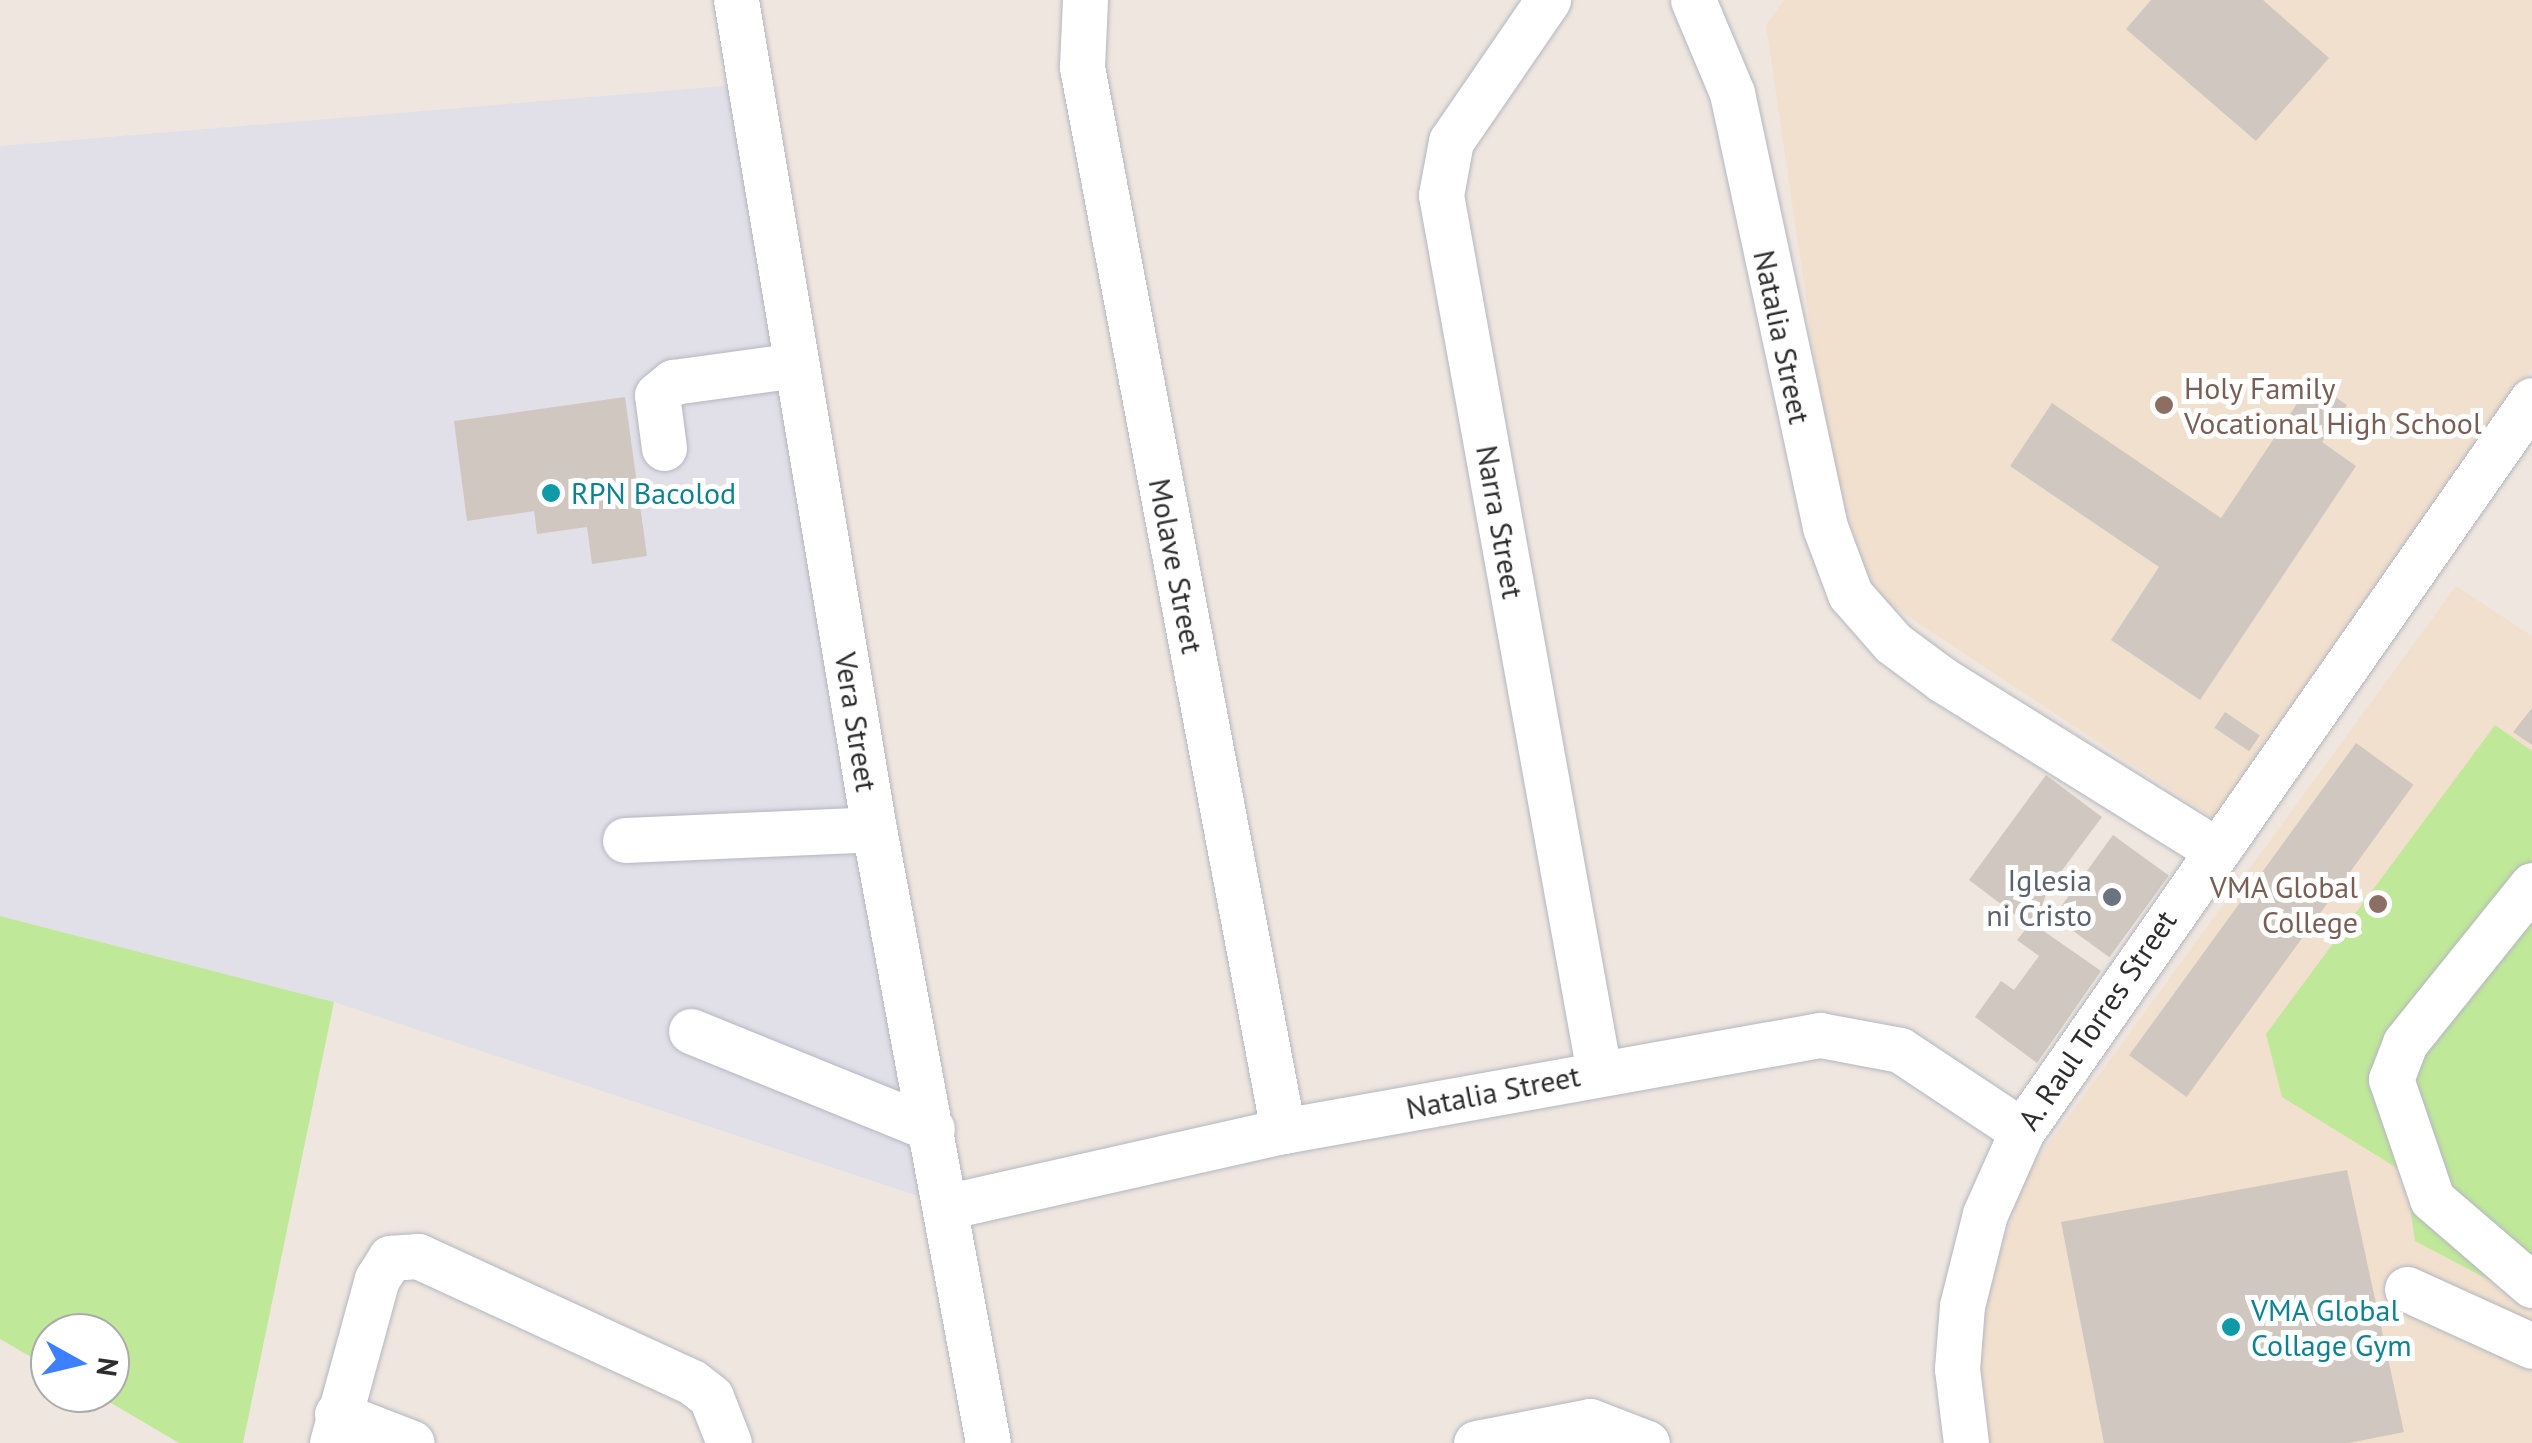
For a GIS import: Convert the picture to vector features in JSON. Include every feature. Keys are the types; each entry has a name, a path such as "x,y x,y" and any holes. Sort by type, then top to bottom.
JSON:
{"street":[{"name":"Vera Street","path":"736,0 874,829 988,1443"},
{"name":"Molave Street","path":"1085,0 1082,66 1283,1131"},
{"name":"Narra Street","path":"1548,0 1451,141 1441,194 1599,1072"},
{"name":"Natalia Street","path":"1693,0 1732,93 1825,526 1850,594 1893,642 1943,680 2213,848"},
{"path":"664,448 658,395 673,382 796,365"},
{"name":"A. Raul Torres Street","path":"1966,1443 1958,1370 1962,1306 1985,1214 2022,1130 2213,848 2532,400"},
{"path":"625,840 874,829"},
{"path":"2532,885 2404,1043 2391,1079 2432,1199 2532,1285"},
{"path":"691,1031 932,1129"},
{"name":"Natalia Street","path":"945,1208 1283,1131 1820,1034 1876,1040 2022,1130"},
{"path":"412,1443 335,1428 377,1279 390,1258 418,1256 692,1382 711,1397 729,1443"},
{"path":"2407,1288 2532,1346"},
{"path":"1476,1443 1590,1421 1647,1443"}],"shaded area":[{"name":"Holy Family Vocational High School","path":"1784,0 2532,0 2532,368 2215,819 1871,592 1827,441 1766,25"},
{"path":"735,85 921,1197 334,1002 0,916 0,146"},
{"name":"VMA Global College","path":"2456,586 2532,636 2532,1443 1985,1443 1975,1386 1978,1314 2028,1172"}],"green space":[{"path":"2495,725 2532,751 2532,1263 2512,1292 2415,1241 2405,1173 2282,1097 2266,1034"},
{"path":"0,916 334,1002 243,1443 179,1443 128,1413 130,1313 30,1313 30,1356 0,1339"}],"building":[{"path":"2151,0 2263,0 2329,58 2256,141 2126,29"},
{"path":"2312,381 2347,405 2322,442 2356,466 2200,700 2111,640 2159,567 2010,466 2052,403 2221,518"},
{"name":"RPN Bacolod","path":"625,397 647,556 592,564 587,527 537,534 534,511 467,521 454,421"},
{"path":"2532,708 2532,745 2513,732"},
{"path":"2225,712 2260,735 2249,751 2214,728"},
{"path":"2356,743 2413,785 2187,1097 2129,1055"},
{"path":"2046,775 2102,817 2048,889 2035,925 2101,971 2037,1063 1975,1017 2001,981 2014,990 2039,956 2017,940 2029,925 1969,880"},
{"name":"Iglesia ni Cristo","path":"2113,835 2169,876 2109,957 2054,917"},
{"name":"VMA Global Collage Gym","path":"2347,1170 2404,1432 2349,1443 2104,1443 2061,1222"}],"place":[{"name":"Holy Family Vocational High School","path":"2164,405"},
{"name":"RPN Bacolod","path":"551,493"},
{"name":"Iglesia ni Cristo","path":"2112,897"},
{"name":"VMA Global College","path":"2378,904"},
{"name":"VMA Global Collage Gym","path":"2231,1327"}]}
